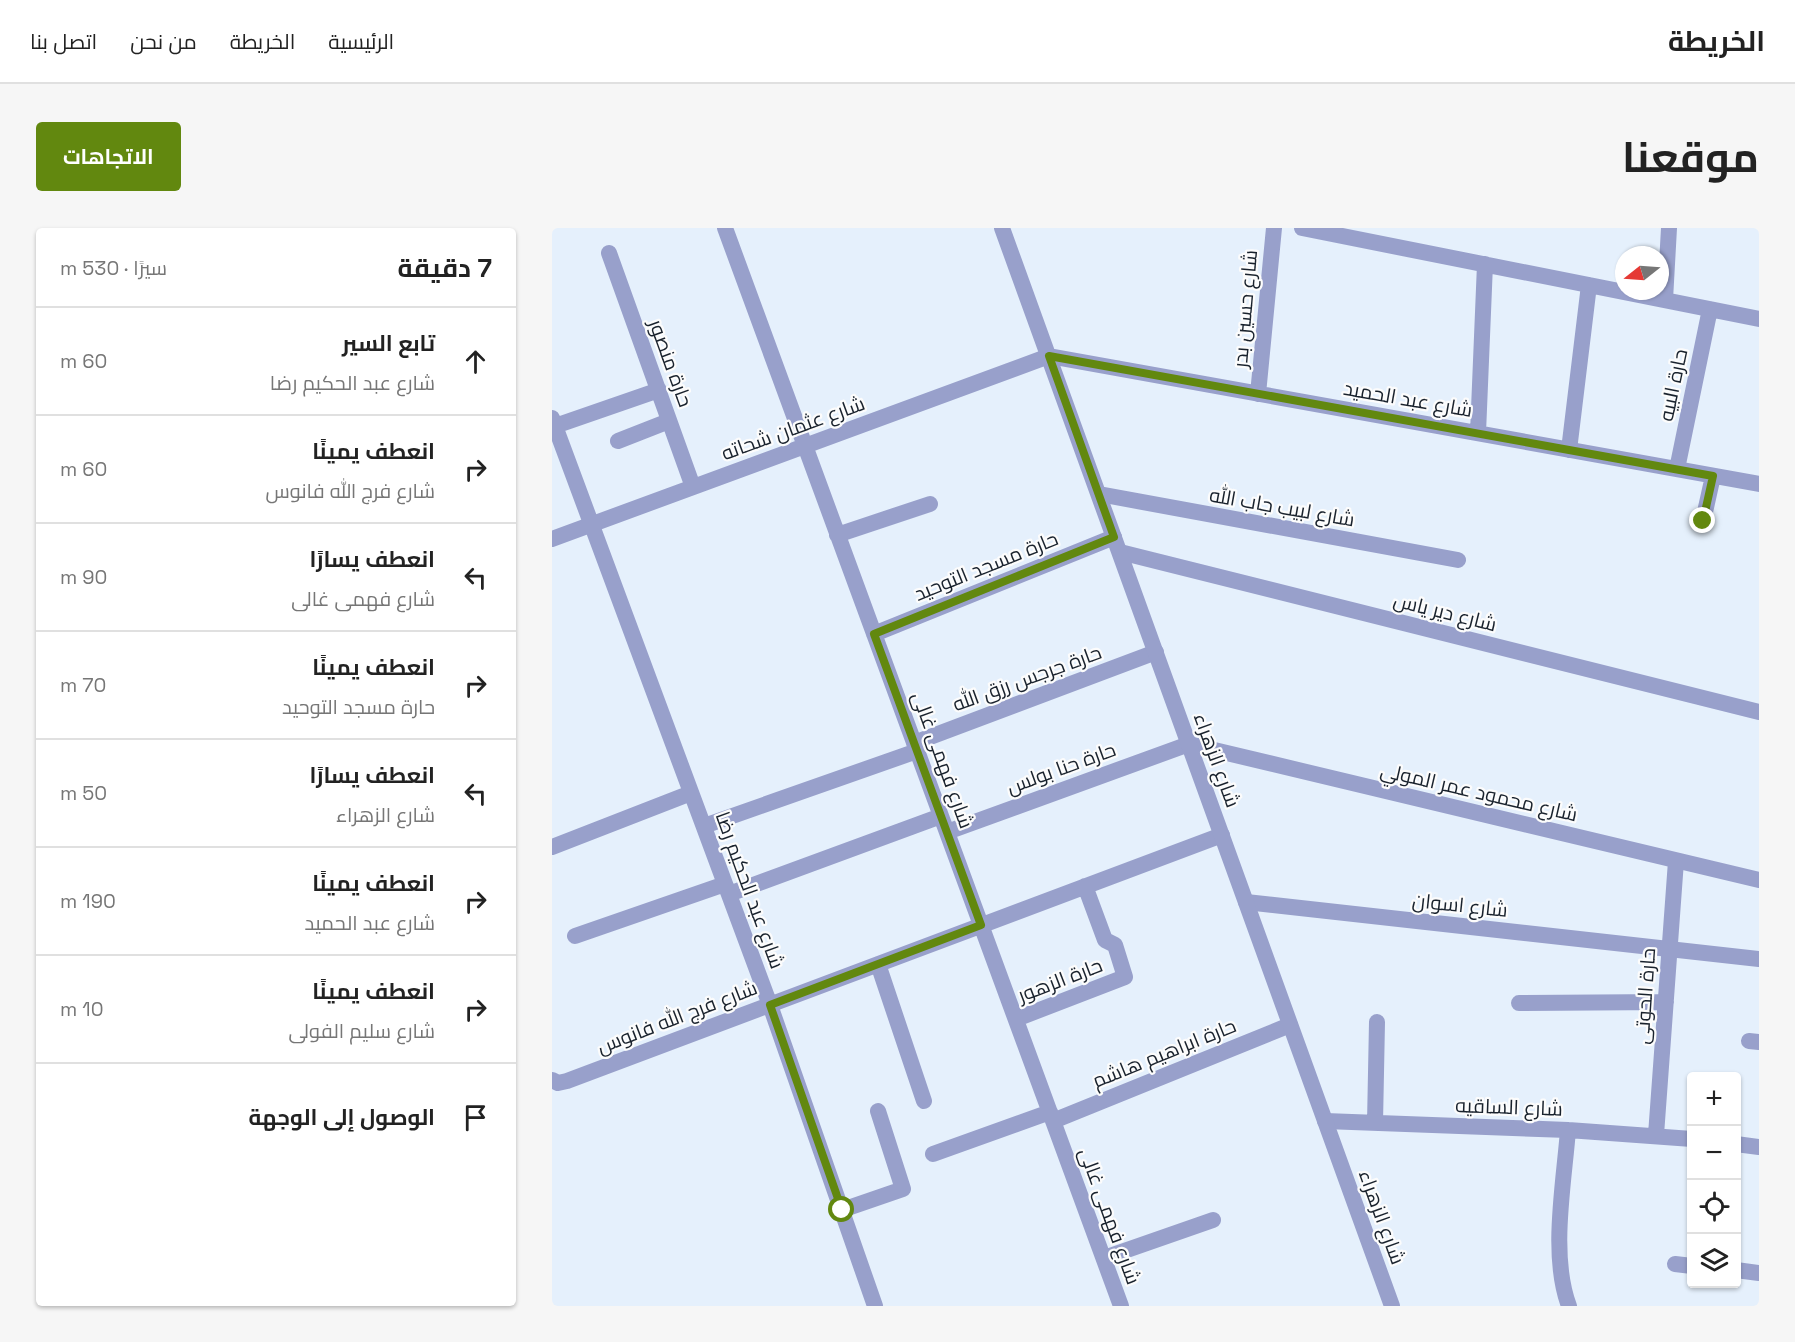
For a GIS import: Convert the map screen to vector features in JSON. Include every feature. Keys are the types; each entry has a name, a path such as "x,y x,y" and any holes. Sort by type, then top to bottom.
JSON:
{"street":[{"name":"شارع فهمى غالى","path":"725,228 1121,1306"},
{"name":"شارع الزهراء","path":"1002,228 1392,1306"},
{"name":"شارع حسين بدر","path":"1258,394 1274,228"},
{"path":"1302,228 1615,290"},
{"path":"1669,246 1670,228"},
{"name":"حارة منصور","path":"609,253 693,487"},
{"path":"1478,433 1485,264"},
{"path":"1569,450 1589,285"},
{"path":"1665,300 1759,318"},
{"name":"حارة البيه","path":"1677,469 1710,309"},
{"name":"شارع عثمان شحاته","path":"552,539 1049,356"},
{"name":"شارع عبد الحميد","path":"1049,356 1759,484"},
{"path":"554,422 659,390"},
{"path":"618,441 669,421"},
{"name":"شارع عبد الحكيم رضا","path":"554,422 770,1005 875,1306"},
{"path":"1703,521 1713,476"},
{"name":"شارع لبيب جاب الله","path":"1099,494 1458,560"},
{"path":"837,534 930,504"},
{"name":"حارة مسجد التوحيد","path":"874,634 1117,545"},
{"name":"شارع دير ياس","path":"1117,545 1759,712"},
{"name":"حارة جرجس رزق الله","path":"704,826 916,747 1156,652"},
{"name":"حارة حنا بولس","path":"575,936 944,824 1189,744"},
{"name":"شارع محمود عمر المولي","path":"1189,744 1759,880"},
{"path":"552,847 691,793"},
{"name":"شارع فرج الله فانوس","path":"552,1080 567,1081 1222,835"},
{"name":"حارة الحوتى","path":"1656,1135 1676,861"},
{"name":"حارة الزهور","path":"1016,1019 1125,977 1115,945 1105,940 1085,886"},
{"name":"شارع اسوان","path":"1246,902 1759,959"},
{"path":"878,964 924,1101"},
{"path":"1519,1003 1666,1002"},
{"path":"1375,1123 1377,1022"},
{"name":"حارة ابراهيم هاشم","path":"933,1154 1051,1116 1290,1025"},
{"path":"842,1210 903,1189 878,1112"},
{"name":"شارع الساقيه","path":"1325,1121 1568,1130 1687,1138"},
{"path":"1568,1130 1560,1253 1569,1306"},
{"path":"1741,1145 1759,1147"},
{"path":"1104,1258 1213,1220"},
{"path":"1741,1271 1759,1273"}],"route":[{"path":"842,1210 770,1005 981,925 874,634 1114,537 1049,356 1713,476 1703,521"}]}
